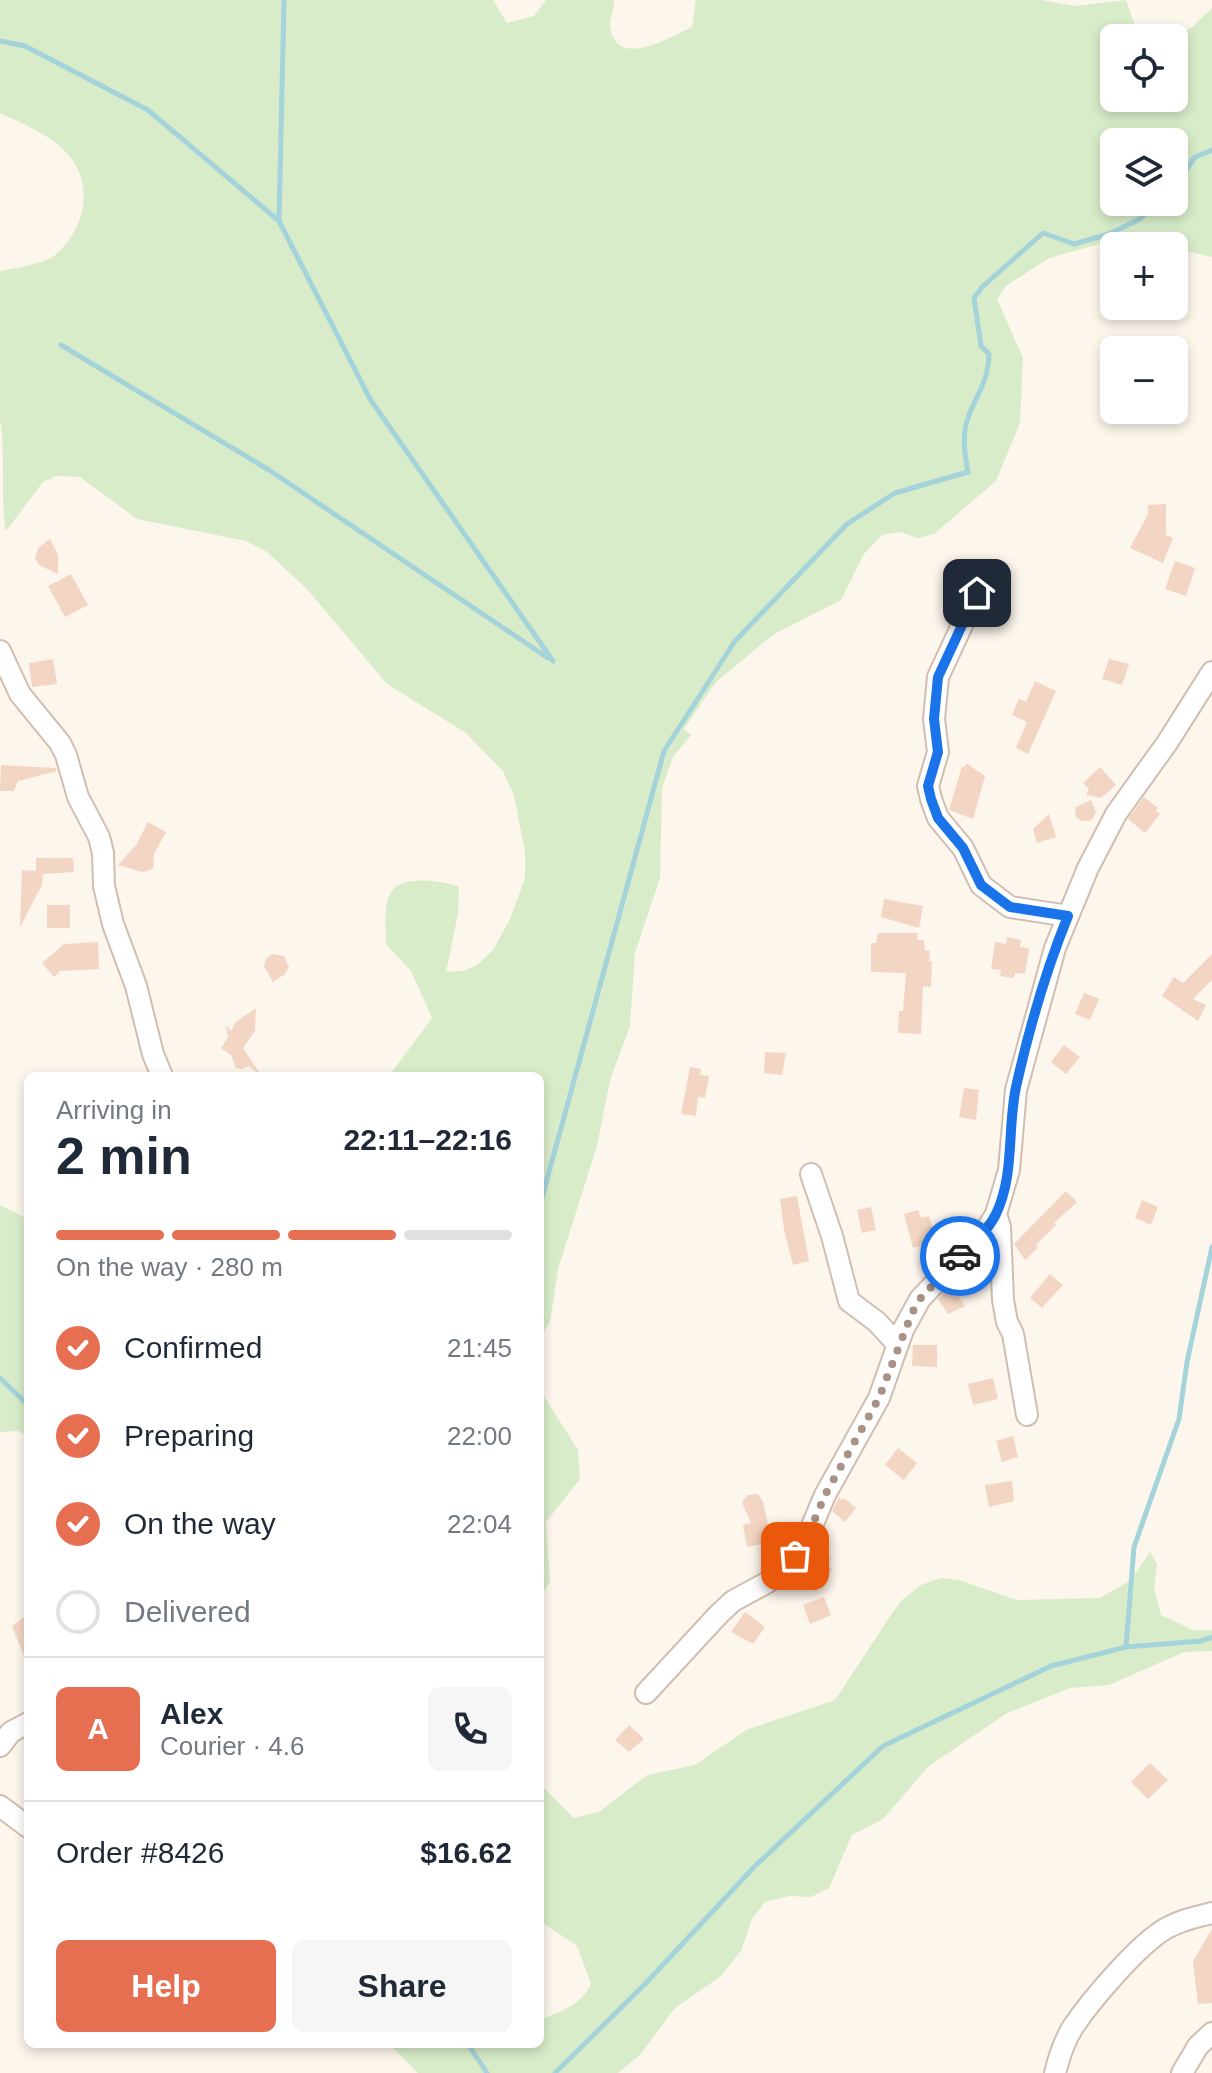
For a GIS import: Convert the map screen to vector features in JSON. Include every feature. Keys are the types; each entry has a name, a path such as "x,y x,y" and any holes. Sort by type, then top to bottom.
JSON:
{"street":[{"path":"977,593 938,677 934,719 938,752 928,786 931,799 938,818 963,848 981,885 1010,907 1068,916"},
{"path":"0,651 20,694 60,743 78,797 102,843 104,886 113,924 136,986 160,1072"},
{"path":"646,1693 719,1614 733,1601 768,1582 804,1545 831,1484 879,1398 898,1345 920,1299 988,1227 996,1214 1009,1170 1016,1090 1055,948 1088,868 1116,814 1167,743 1212,672"},
{"path":"811,1174 849,1301 877,1322 898,1345"},
{"path":"996,1214 1000,1227 1005,1314 1013,1334 1027,1415"},
{"path":"0,1746 11,1732 24,1725"},
{"path":"0,1806 24,1824"},
{"path":"1055,2073 1060,2052 1073,2028 1102,1990 1131,1960 1164,1929 1186,1919 1212,1913"},
{"path":"1182,2073 1198,2046 1212,2033"}],"green space":[{"path":"0,0 493,0 507,23 534,16 546,0 614,0 610,24 614,38 621,46 632,49 657,43 692,27 696,0 1041,0 1075,6 1126,0 1134,24 1100,24 1100,112 1188,112 1188,29 1212,8 1212,257 1188,251 1188,232 1100,232 1100,244 1049,258 1006,286 997,299 1023,358 1020,423 996,481 934,534 918,538 900,532 882,535 864,554 841,600 776,633 763,643 716,682 684,729 691,735 673,757 662,788 660,878 635,953 630,1026 610,1080 597,1146 558,1269 550,1322 544,1332 544,1072 392,1072 432,1018 411,971 386,944 388,897 397,886 414,881 434,881 459,887 458,914 446,972 463,971 477,965 493,950 510,919 525,878 525,851 514,796 503,771 466,733 387,684 306,588 267,552 246,541 137,519 80,477 57,476 43,482 6,531 0,420 0,271 50,259 64,247 78,224 84,199 83,186 73,161 40,132 0,113"},
{"path":"0,1205 24,1217 24,1434 18,1431 0,1432"},
{"path":"544,1396 578,1450 580,1479 546,1522 550,1582 544,1591"},
{"path":"1150,1552 1157,1564 1154,1589 1161,1615 1193,1630 1212,1630 1212,1651 1184,1652 1109,1685 1070,1688 1007,1713 929,1766 883,1819 852,1835 829,1888 811,1897 789,1896 765,1902 752,1919 741,1951 721,1976 674,2009 640,2055 618,2073 418,2073 393,2048 544,2048 544,2018 570,2006 587,1991 591,1984 577,1946 544,1924 544,1788 574,1818 599,1812 647,1775 695,1765 746,1730 835,1700 893,1612 921,1585 941,1578 959,1580 1017,1600 1100,1598 1131,1580"}],"building":[{"path":"1166,504 1166,535 1173,538 1163,563 1130,548 1148,514 1148,505"},
{"path":"50,539 58,555 58,574 39,565 35,558 38,548"},
{"path":"1175,561 1195,568 1186,596 1165,589"},
{"path":"71,574 88,605 65,617 48,586"},
{"path":"53,659 57,684 32,687 29,663"},
{"path":"1109,659 1129,664 1122,685 1102,679"},
{"path":"1035,681 1056,691 1028,754 1016,748 1027,722 1012,715 1019,699 1026,702"},
{"path":"966,763 985,776 973,819 949,810 962,766 965,767"},
{"path":"1,765 56,768 57,771 18,781 14,791 0,791"},
{"path":"1100,767 1116,785 1101,798 1086,795 1089,789 1083,783"},
{"path":"1144,797 1158,808 1156,811 1160,814 1145,833 1128,819"},
{"path":"1091,800 1096,813 1091,821 1082,821 1075,816 1076,807"},
{"path":"1049,814 1056,837 1037,843 1033,829"},
{"path":"148,822 166,832 154,854 153,869 143,872 118,865 136,845"},
{"path":"36,858 73,858 74,872 43,874 42,885 20,927 22,870 36,871"},
{"path":"884,899 923,906 919,928 881,917"},
{"path":"47,905 70,905 70,928 47,928"},
{"path":"878,933 918,933 917,940 924,940 925,950 930,951 931,987 923,986 921,1034 898,1033 906,973 871,972 871,943 876,943"},
{"path":"1007,937 1021,940 1020,947 1029,948 1025,974 1015,973 1014,978 1000,976 1001,970 991,969 995,942 1006,944"},
{"path":"98,942 99,969 60,971 54,977 42,963 64,944"},
{"path":"272,954 284,956 289,967 273,982 264,966"},
{"path":"1212,954 1212,980 1193,999 1206,1005 1198,1021 1162,996 1174,977 1183,983"},
{"path":"1084,993 1099,999 1090,1020 1075,1014"},
{"path":"256,1008 255,1031 243,1048 259,1072 248,1066 236,1068 231,1055 221,1048 228,1037 226,1025 231,1031 236,1022"},
{"path":"1064,1045 1080,1057 1066,1074 1051,1062"},
{"path":"765,1052 786,1053 782,1075 764,1073"},
{"path":"690,1067 701,1069 700,1075 709,1076 705,1098 698,1097 696,1116 681,1114"},
{"path":"964,1088 979,1090 976,1120 959,1117"},
{"path":"1066,1191 1077,1202 1054,1223 1056,1225 1036,1245 1038,1248 1025,1260 1014,1244"},
{"path":"797,1196 809,1261 793,1265 780,1199"},
{"path":"1142,1200 1158,1207 1151,1225 1135,1218"},
{"path":"871,1207 876,1230 862,1233 857,1210"},
{"path":"918,1210 921,1218 929,1216 938,1247 923,1251 922,1246 913,1248 904,1214"},
{"path":"1050,1274 1063,1285 1042,1308 1030,1298"},
{"path":"951,1285 965,1306 948,1314 938,1299"},
{"path":"913,1345 937,1345 937,1367 912,1366"},
{"path":"993,1378 998,1399 973,1405 968,1384"},
{"path":"1013,1436 1018,1457 1002,1462 996,1441"},
{"path":"898,1448 917,1463 904,1480 885,1465"},
{"path":"1012,1481 1014,1501 989,1507 985,1485"},
{"path":"758,1494 763,1502 772,1542 747,1547 743,1525 751,1523 742,1503 747,1495"},
{"path":"839,1497 856,1508 845,1522 832,1511"},
{"path":"817,1548 822,1551 820,1554 831,1559 828,1566 832,1569 822,1588 795,1574"},
{"path":"824,1597 831,1615 810,1624 803,1605"},
{"path":"745,1612 765,1627 753,1644 731,1632"},
{"path":"24,1617 24,1656 12,1626"},
{"path":"629,1725 644,1739 629,1752 615,1740"},
{"path":"1150,1763 1168,1780 1148,1799 1131,1782"},
{"path":"1212,1929 1212,2003 1198,2004 1193,1961"}],"waterway":[{"path":"279,221 284,0"},
{"path":"0,41 25,46 148,110 279,221 370,399 553,661"},
{"path":"1188,167 1195,157 1212,150"},
{"path":"544,1190 664,751 735,641 847,524 895,493 968,472 965,427 984,382 989,354 981,346 974,298 982,287 1043,233 1074,244 1109,234 1143,216"},
{"path":"61,345 269,470 548,658"},
{"path":"1126,1647 1134,1547 1179,1419 1187,1362 1212,1247"},
{"path":"0,1378 24,1401"},
{"path":"555,2073 645,1984 754,1867 883,1746 1051,1666 1126,1647 1201,1641 1212,1637"},
{"path":"471,2048 487,2073"}],"way so far":[{"path":"795,1556 804,1545 843,1461 872,1413 912,1313 935,1281 960,1256"}],"route":[{"path":"960,1256 988,1227 1001,1199 1009,1170 1016,1090 1055,948 1068,916 1010,907 981,885 963,848 938,818 931,799 928,786 938,752 934,719 938,677 977,593"}]}
